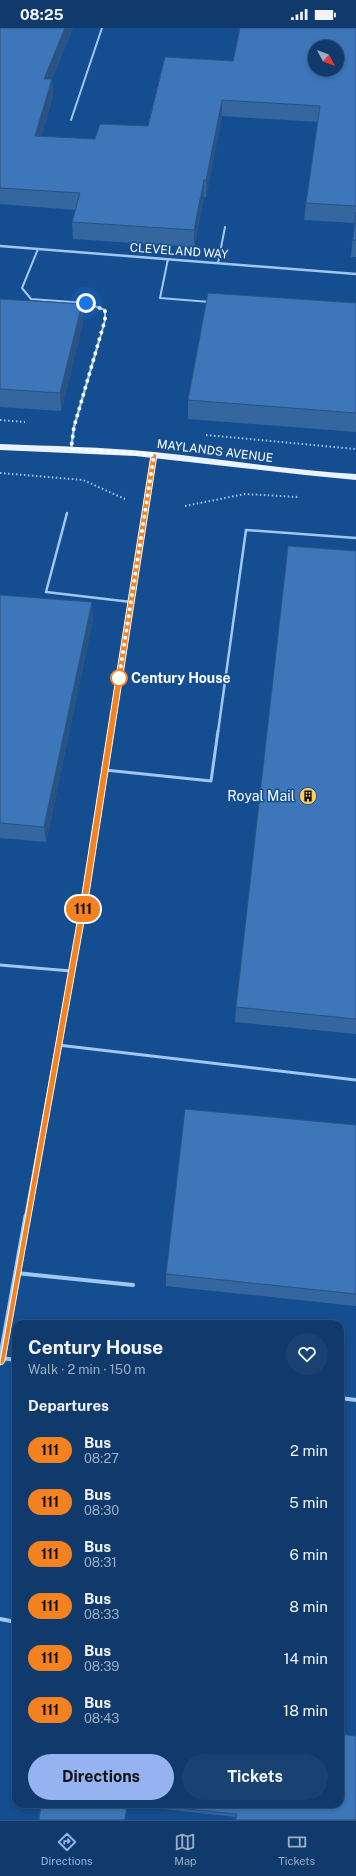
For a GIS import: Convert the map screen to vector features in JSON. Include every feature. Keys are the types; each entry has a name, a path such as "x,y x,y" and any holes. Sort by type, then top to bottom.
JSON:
{"main road":[{"name":"MAYLANDS AVENUE","path":"0,447 71,449 154,455 303,474 356,477"}],"street":[{"name":"CLEVELAND WAY","path":"0,246 356,274"},
{"path":"0,1359 86,894 154,455"}],"lane":[{"path":"71,120 102,28"},
{"path":"218,263 225,227"},
{"path":"38,249 22,288 31,299 86,303 105,310 105,320 74,427 71,449"},
{"path":"168,259 160,298 215,302"},
{"path":"67,513 46,592 131,602"},
{"path":"105,770 211,781 246,530 356,538"},
{"path":"0,965 71,971"},
{"path":"58,1045 356,1080"},
{"path":"16,1273 133,1286"},
{"path":"0,1359 12,1360"},
{"path":"344,1398 356,1400"},
{"path":"0,1619 12,1621"}],"path":[{"path":"0,473 83,480 129,501"},
{"path":"185,506 245,494 302,497"}],"building":[{"path":"0,28 65,28 44,79 52,79 35,136 95,139 100,124 148,126 165,57 233,61 240,28 356,28 356,206 306,203 320,106 222,100 206,180 204,180 194,230 72,222 80,193 0,188"},
{"path":"356,212 356,240 353,240"},
{"path":"208,293 356,303 356,413 188,400"},
{"path":"0,299 82,304 60,393 0,389"},
{"name":"Royal Mail","path":"288,546 356,551 356,1019 236,1007"},
{"path":"0,595 92,602 44,827 0,823"},
{"path":"185,1109 356,1125 356,1294 166,1274"},
{"path":"344,1734 356,1736 356,1820 236,1820 237,1814 179,1808 344,1808"},
{"path":"40,1808 126,1808 125,1820 39,1820"}],"bus line":[{"name":"111","path":"0,1361 86,894 154,455"}],"place":[{"name":"Century House","path":"119,678"},
{"name":"Royal Mail","path":"308,796"}],"route":[{"path":"86,303 105,310 105,320 74,427 71,449 154,455 119,678"}]}
